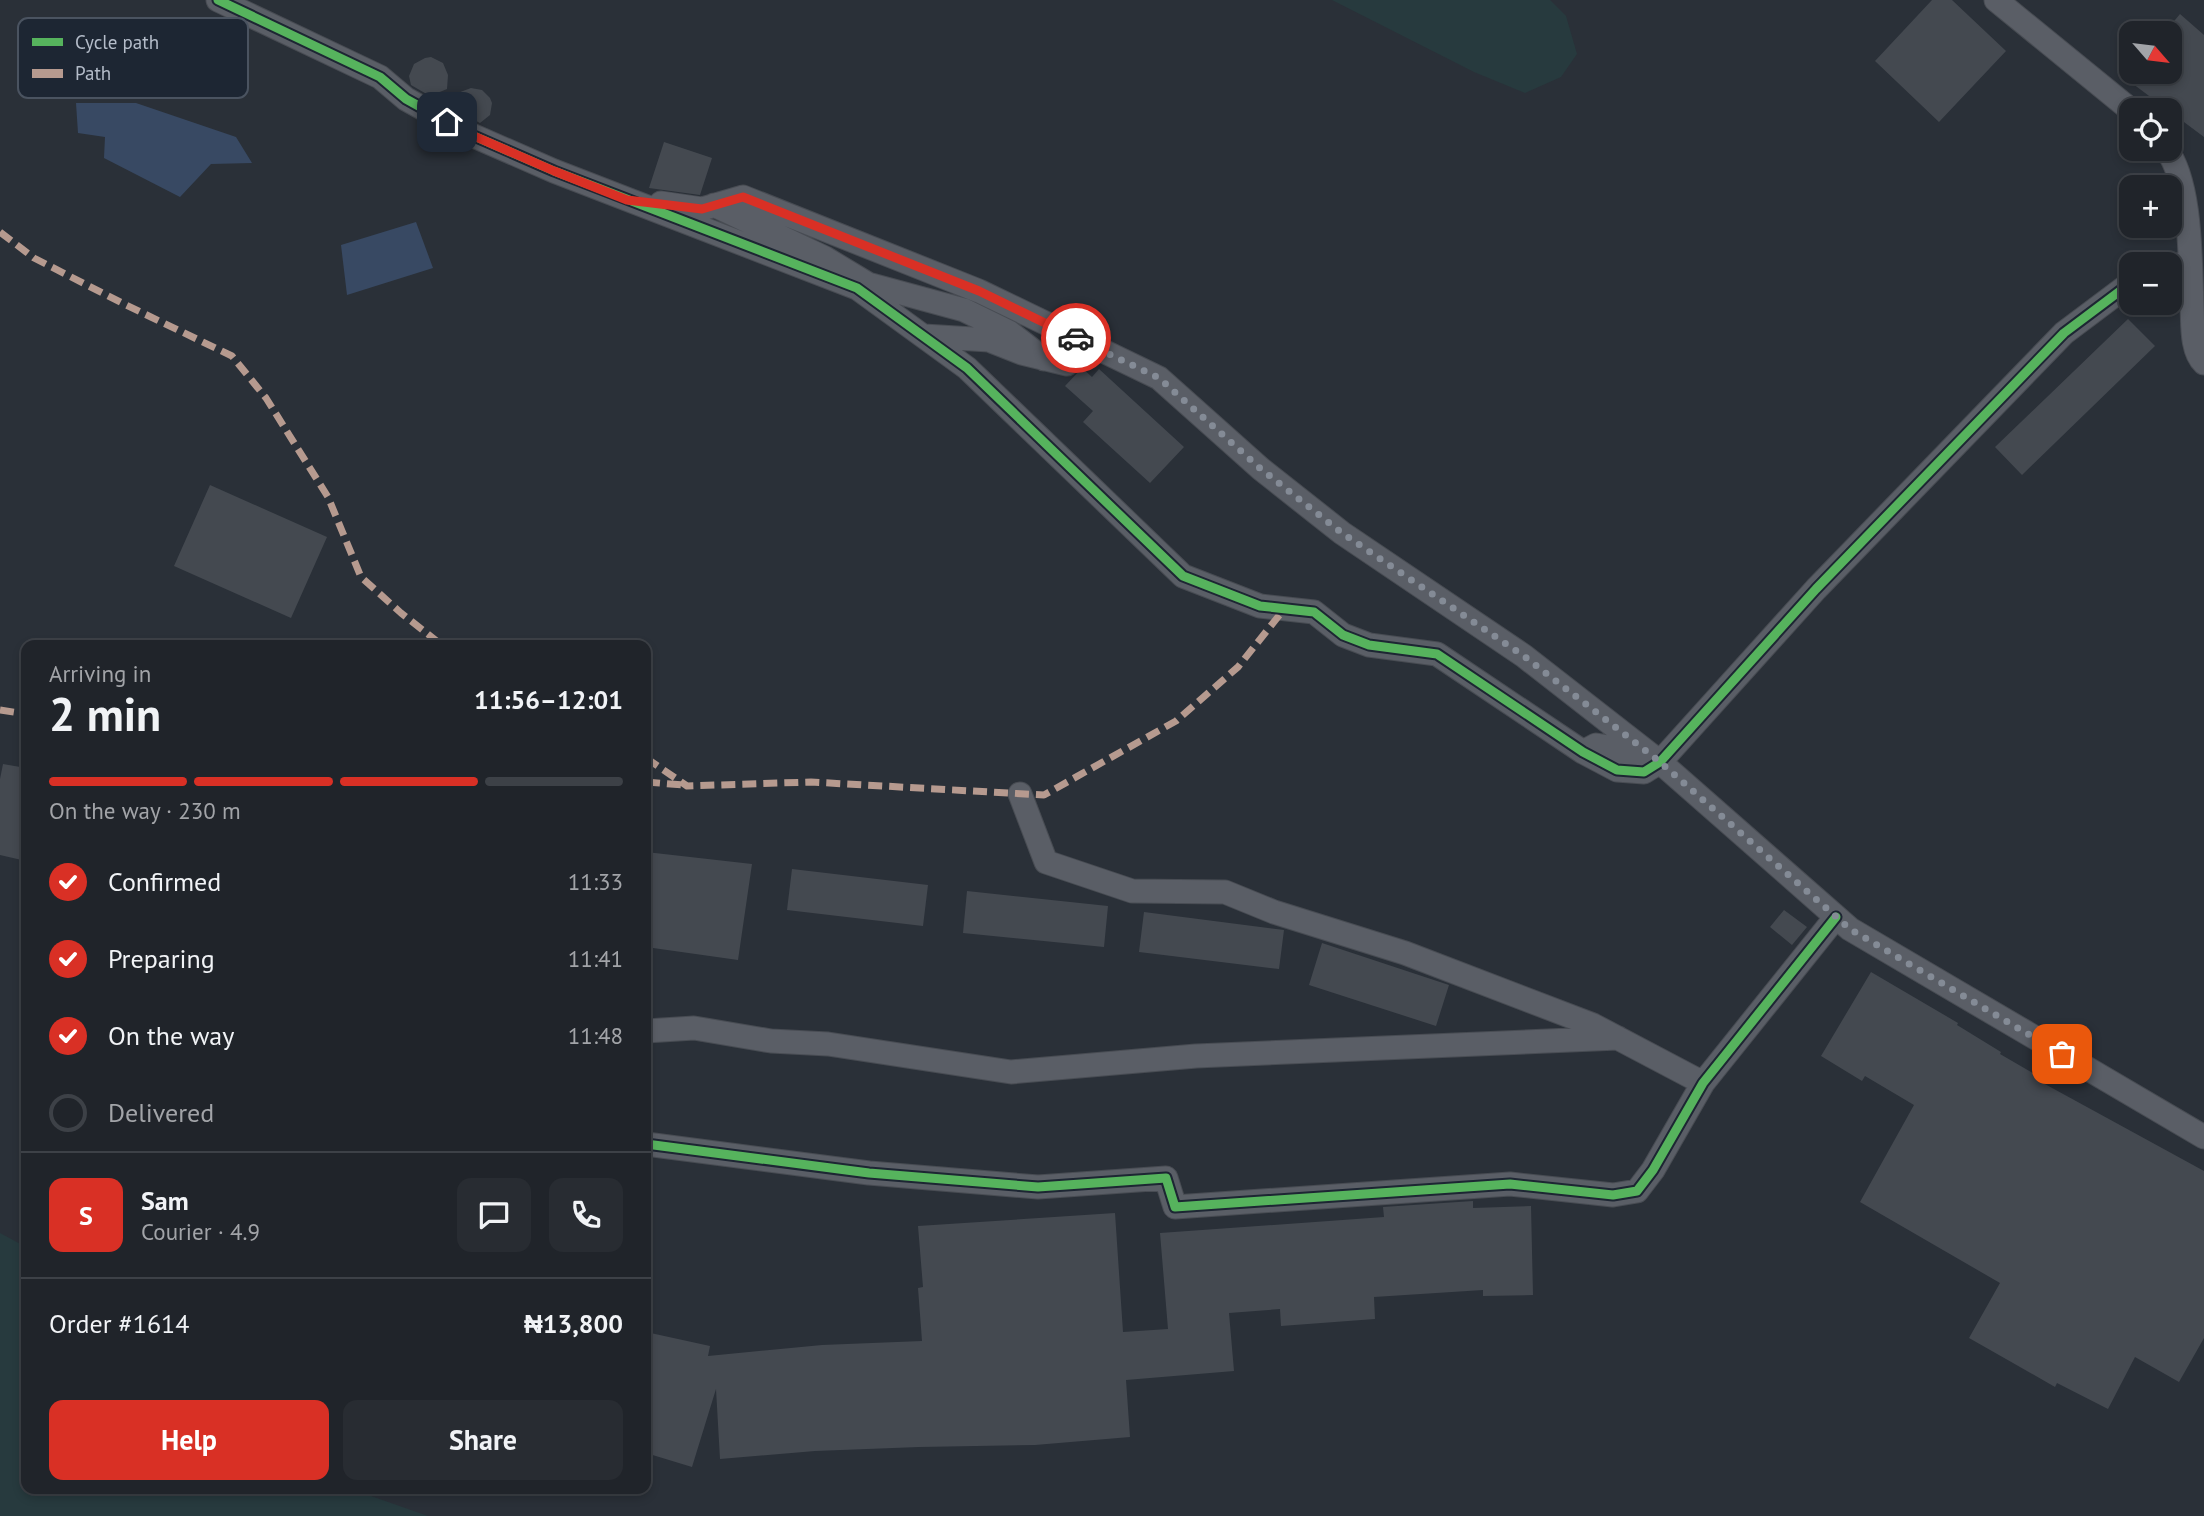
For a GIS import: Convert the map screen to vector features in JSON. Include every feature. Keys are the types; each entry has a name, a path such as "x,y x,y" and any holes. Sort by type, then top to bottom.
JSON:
{"street":[{"path":"218,0 380,77 406,99 467,133 627,200 857,288 967,368 1183,576 1261,606 1314,611 1343,635 1369,645 1437,654 1583,752 1617,770 1644,772 1660,762 1816,589 2064,333 2119,292"},
{"path":"1996,0 2119,100"},
{"path":"2171,161 2185,193 2181,252"},
{"path":"627,200 702,209 743,197 979,291 1159,378 1261,469 1342,533 1524,656 1660,762 1850,929 2204,1137"},
{"path":"715,205 825,258 868,284 964,310 1009,332 1044,359"},
{"path":"2182,275 2199,358 2204,363"},
{"path":"922,335 989,340 1067,364"},
{"path":"1020,794 1046,862 1132,891 1225,892 1274,912 1405,953 1593,1025 1703,1083"},
{"path":"651,1145 869,1173 1038,1187 1166,1178 1175,1207 1510,1184 1613,1195 1637,1191 1654,1170 1703,1083 1836,917"},
{"path":"651,1031 694,1028 771,1041 828,1044 1011,1072 1196,1056 1619,1038"}],"green space":[{"path":"1332,0 1550,0 1566,16 1577,54 1561,77 1525,93 1474,72"},
{"path":"0,1233 21,1244 21,1494 365,1494 428,1516 0,1516"}],"water":[{"path":"76,103 136,103 236,137 252,163 211,164 180,197 104,158 105,137 78,133"},
{"path":"416,222 433,268 347,295 341,245"}],"building":[{"path":"1932,0 1952,0 2006,51 1939,122 1875,61"},
{"path":"2180,14 2204,35 2204,137 2182,121 2182,98 2152,98 2133,84 2182,84 2182,21 2174,21"},
{"path":"431,57 443,63 448,75 447,89 430,96 411,85 409,76 414,64"},
{"path":"471,88 482,90 492,103 490,115 480,123 456,110 455,94"},
{"path":"664,142 712,158 700,195 649,188"},
{"path":"2128,319 2155,346 2022,475 1995,447"},
{"path":"1082,368 1092,377 1099,369 1184,447 1150,483 1083,422 1093,411 1065,386"},
{"path":"210,485 327,537 291,618 174,566"},
{"path":"3,764 21,767 21,860 0,855 0,779"},
{"path":"651,853 752,864 738,960 651,948"},
{"path":"792,869 928,885 923,926 787,910"},
{"path":"967,891 1108,906 1104,947 963,933"},
{"path":"1784,910 1807,927 1792,945 1770,927"},
{"path":"1144,912 1284,930 1279,969 1139,952"},
{"path":"1322,943 1449,985 1436,1026 1309,985"},
{"path":"1871,972 1958,1023 1957,1025 2001,1052 2000,1054 2045,1080 2043,1083 2204,1171 2204,1338 2179,1382 2135,1357 2108,1409 2057,1383 2055,1387 1969,1338 2000,1283 1860,1202 1914,1105 1865,1076 1862,1081 1821,1056"},
{"path":"1473,1201 1473,1208 1531,1206 1533,1295 1483,1296 1483,1290 1374,1297 1375,1319 1281,1326 1280,1309 1229,1313 1234,1371 1126,1380 1130,1437 1035,1445 815,1451 720,1459 716,1389 692,1467 651,1455 651,1333 710,1346 708,1356 822,1345 922,1341 918,1288 923,1287 918,1226 1115,1213 1123,1332 1168,1329 1160,1233 1384,1217 1383,1207"}],"marked path":[{"path":"0,232 34,258 232,356 266,398 328,497 361,577 435,640"},
{"path":"651,761 687,786 811,782 1044,795 1176,721 1238,667 1285,608"},
{"path":"0,710 21,713"},
{"path":"651,782 683,785"}],"cycle path":[{"path":"218,0 380,77 406,99 467,133 554,171 857,288 967,368 1183,576 1260,606 1314,612 1343,635 1369,645 1437,654 1583,752 1617,770 1644,772 1660,762 1816,589 2064,333 2119,292"},
{"path":"651,1145 869,1173 1038,1187 1166,1178 1175,1207 1510,1184 1613,1195 1637,1191 1653,1170 1703,1083 1836,917"}],"way so far":[{"path":"1076,338 1159,378 1261,469 1342,533 1524,656 1660,762 1850,929 2062,1054"}],"route":[{"path":"447,122 554,171 627,200 702,209 743,197 979,291 1076,338"}]}
